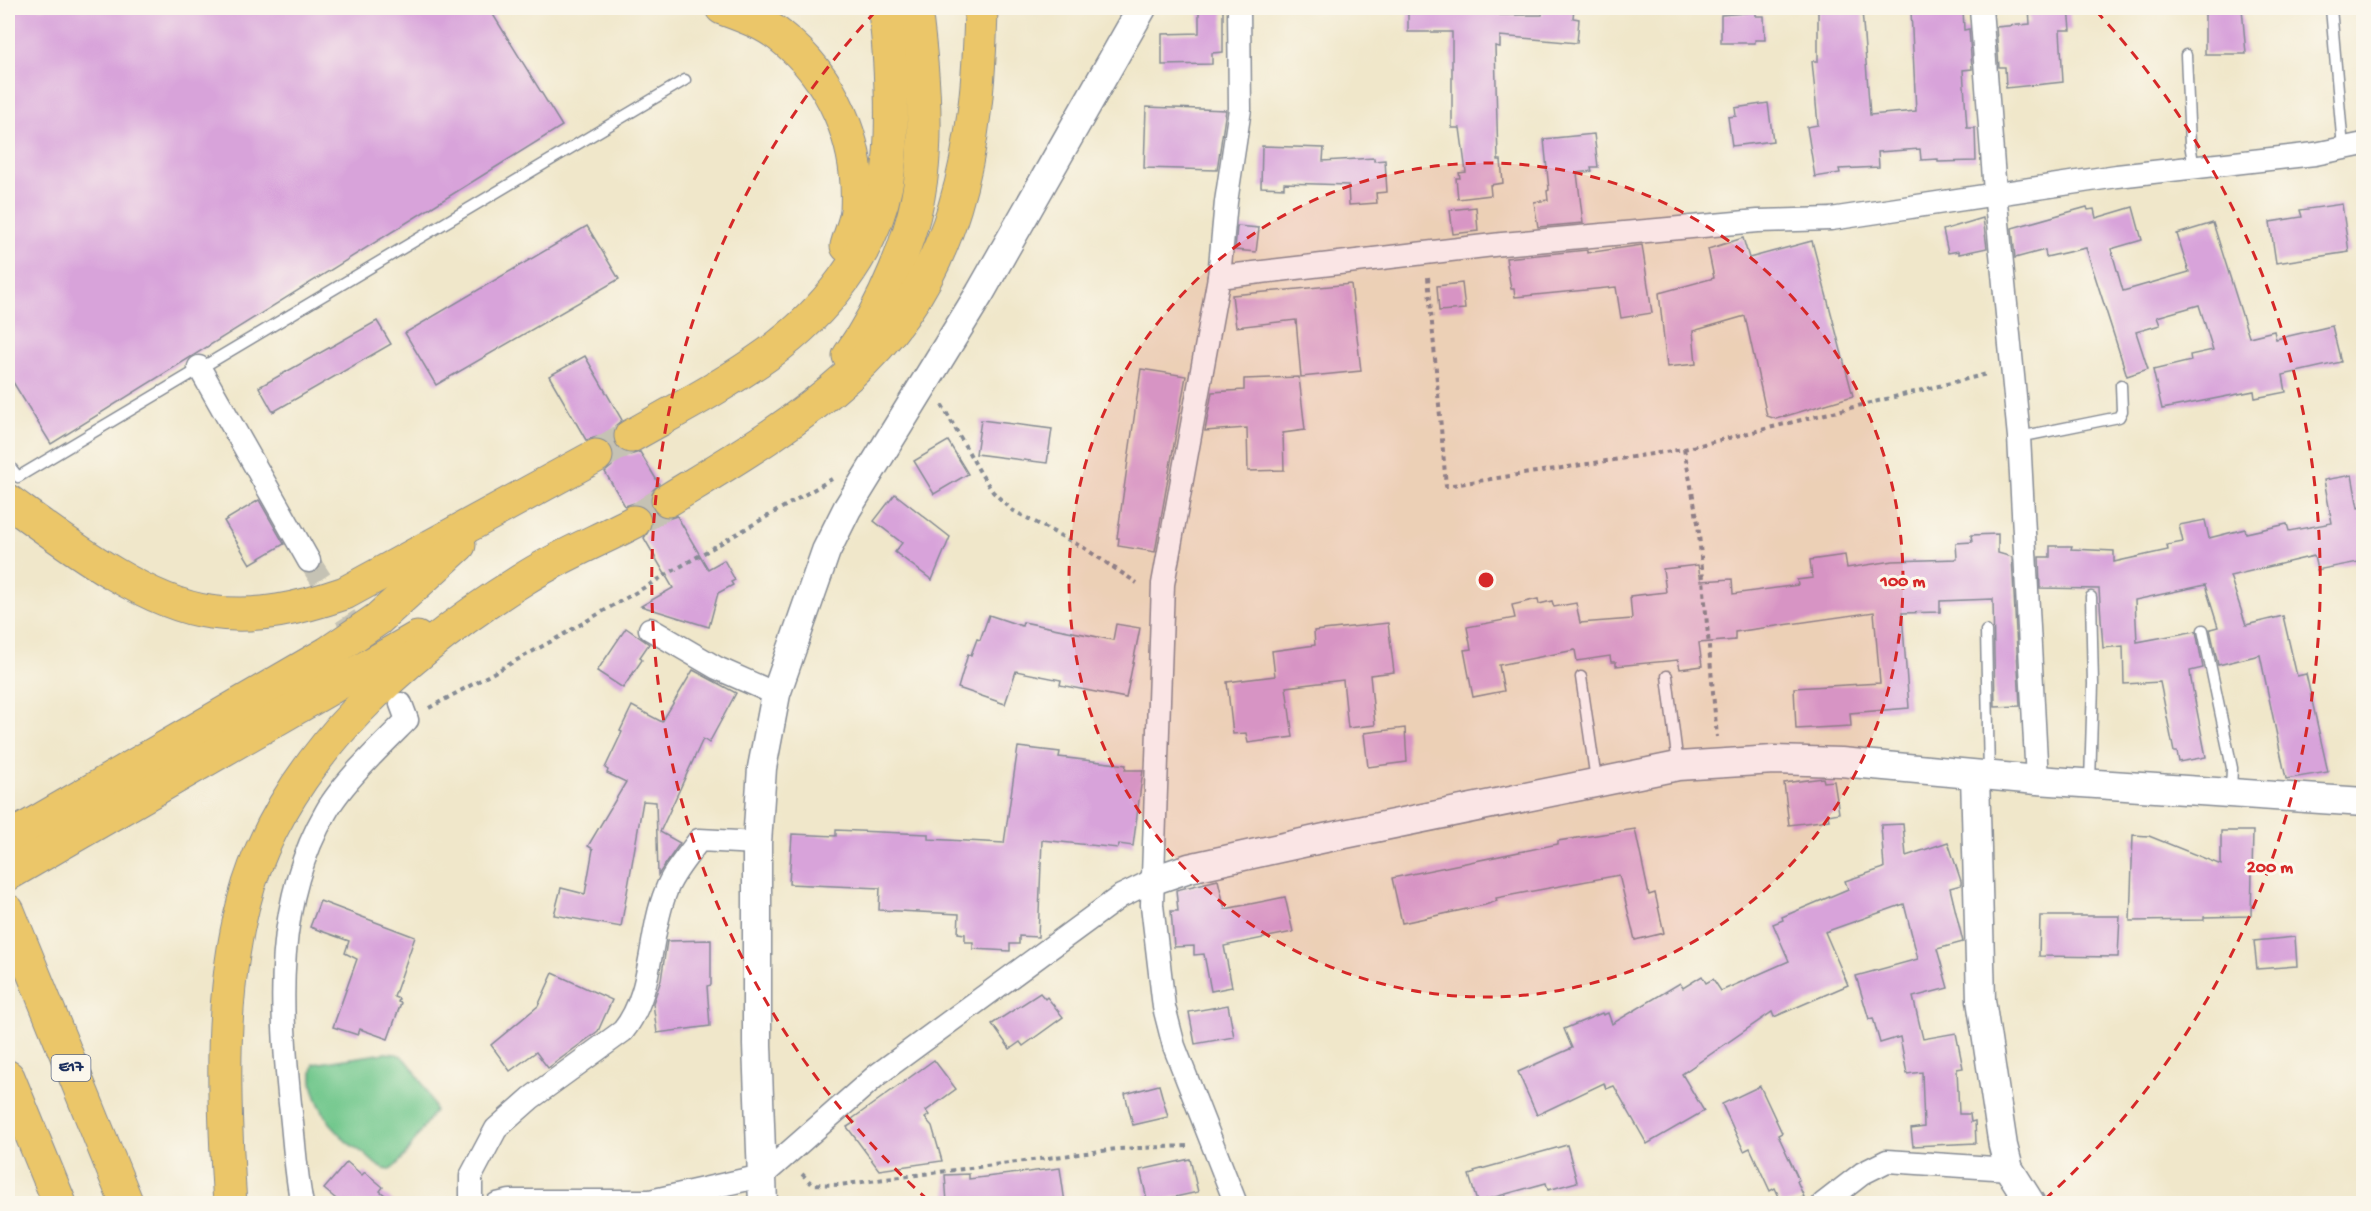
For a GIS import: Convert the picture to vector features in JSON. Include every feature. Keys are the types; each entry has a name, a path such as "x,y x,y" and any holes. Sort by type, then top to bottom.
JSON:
{"highway":[{"path":"722,8 778,34 812,64 836,101 849,141 857,178 856,213 846,249 831,284 807,321"},
{"path":"631,436 724,384 769,353 807,321 849,273 872,230 886,186 892,131 891,69 884,8"},
{"path":"800,414 830,381 856,345 884,295 906,240 921,179 924,117 922,60 915,8"},
{"path":"668,500 752,448 849,376 893,328 926,281 950,227 966,170 975,109 981,8"},
{"path":"8,501 54,535 116,574 168,600 210,612 257,614 302,608 345,593 596,456"},
{"path":"8,839 328,653 378,619 493,512"},
{"path":"8,874 523,579 634,522"},
{"path":"230,1203 226,1145 225,1039 234,955 249,885 274,825 308,771 350,720 404,668 446,633 523,579"},
{"name":"E17","path":"12,922 127,1203"},
{"path":"8,1077 60,1203"}],"street":[{"path":"762,1190 757,1045 757,843 762,768 776,694 825,551 847,509 980,293 1142,8"},
{"path":"1236,1203 1174,1046 1164,1006 1152,905 1162,599 1219,277 1226,202 1240,109 1239,8"},
{"path":"1981,8 1995,192 2019,436 2037,780"},
{"path":"1219,277 1426,252 1758,221 1831,219 1995,192 2315,154 2353,146"},
{"path":"199,368 309,561"},
{"path":"650,629 717,668 776,694"},
{"path":"302,1203 296,1165 283,1007 283,953 289,915 308,851 327,810 404,712"},
{"path":"762,1190 784,1157 877,1075 994,987 1121,897 1154,880 1189,868 1596,781 1678,766 1719,763 1774,760 1841,762 2037,780 2364,802"},
{"path":"1982,775 1981,1000 1986,1048 2009,1169 2031,1203"},
{"path":"471,1203 471,1176 496,1129 531,1098 623,1031 632,1020 641,1000 666,888 699,840 757,843"},
{"path":"1823,1203 1863,1173 1887,1161 2009,1169"},
{"path":"497,1203 510,1201 580,1203 650,1201 762,1190"}],"lane":[{"path":"2331,8 2353,146"},
{"path":"2186,55 2190,144 2194,168"},
{"path":"8,464 18,477 685,80"},
{"path":"2019,436 2119,417 2122,411 2121,386"},
{"path":"2090,783 2093,684 2091,597"},
{"path":"2203,630 2232,768 2231,793"},
{"path":"1982,775 1986,631"},
{"path":"1581,676 1596,781"},
{"path":"1667,676 1678,766"}],"path":[{"path":"1426,252 1446,486 1684,449 2011,369"},
{"path":"927,379 981,474 993,492 1012,510 1084,548 1162,599"},
{"path":"1684,449 1698,523 1719,763"},
{"path":"404,712 550,642 835,477"},
{"path":"784,1157 812,1184 839,1185 1117,1149 1212,1145"}],"green space":[{"path":"385,1053 399,1055 409,1063 435,1111 403,1158 390,1170 378,1166 337,1132 319,1104 312,1084 314,1064"}],"building":[{"path":"8,8 489,8 562,126 51,444 8,374"},
{"path":"1199,8 1223,8 1223,52 1212,53 1212,64 1162,65 1162,34 1199,33"},
{"path":"1408,8 1495,8 1495,10 1500,10 1500,15 1542,15 1543,8 1574,8 1573,18 1579,19 1577,43 1500,36 1500,47 1495,46 1498,160 1501,160 1503,183 1490,185 1491,195 1458,199 1456,178 1460,178 1459,173 1466,172 1460,128 1452,128 1452,32 1408,32"},
{"path":"1963,8 1964,30 1969,29 1972,69 1963,70 1967,128 1975,128 1976,161 1921,160 1920,149 1878,152 1879,167 1839,169 1840,173 1815,177 1807,127 1818,125 1812,61 1818,61 1818,10 1862,10 1870,115 1916,111 1911,11"},
{"path":"2029,8 2069,8 2071,30 2060,30 2063,82 2006,88 2005,67 1999,67 1996,27 2030,24"},
{"path":"2205,8 2242,8 2246,54 2205,54"},
{"path":"1756,12 1756,16 1764,16 1765,40 1755,40 1755,43 1721,43 1721,15"},
{"path":"1768,103 1773,141 1732,146 1728,117 1736,116 1735,108"},
{"path":"1146,107 1226,110 1217,170 1144,168"},
{"path":"1594,134 1598,167 1591,167 1592,171 1577,173 1583,223 1538,227 1534,202 1548,200 1547,191 1549,190 1544,139"},
{"path":"1262,146 1324,148 1323,161 1374,158 1374,161 1385,160 1387,192 1376,193 1377,203 1349,205 1348,185 1284,183 1284,188 1261,187"},
{"path":"2342,204 2349,252 2276,263 2270,222 2302,217 2300,210"},
{"path":"1476,207 1478,231 1453,234 1450,210"},
{"path":"2087,207 2088,210 2094,209 2096,218 2133,207 2142,240 2111,249 2123,291 2189,272 2177,234 2213,223 2249,337 2274,331 2276,339 2332,326 2341,362 2283,375 2286,392 2255,398 2254,391 2162,409 2153,370 2191,361 2190,355 2213,350 2199,305 2157,317 2160,325 2136,332 2148,369 2127,376 2086,248 2046,257 2045,250 2015,258 2012,228"},
{"path":"1983,218 1987,248 1959,254 1959,251 1948,253 1943,230"},
{"path":"587,226 619,279 436,385 405,333"},
{"path":"1237,226 1259,228 1256,252 1235,250"},
{"path":"1743,238 1749,258 1812,241 1853,396 1776,419 1767,416 1745,316 1693,331 1696,364 1667,367 1659,293 1714,278 1708,249"},
{"path":"1642,245 1652,313 1621,318 1616,287 1515,297 1514,289 1511,289 1506,258 1587,250 1587,253"},
{"path":"1462,283 1465,309 1439,311 1437,286"},
{"path":"1351,284 1361,371 1301,377 1296,320 1236,327 1232,295"},
{"path":"377,321 391,344 273,412 259,387"},
{"path":"585,356 622,420 615,426 612,435 615,446 630,455 640,452 659,484 652,491 649,500 652,510 668,519 677,516 708,569 724,560 735,580 731,582 733,585 718,593 709,627 641,606 673,588 644,538 653,524 651,514 644,506 634,503 625,506 605,472 612,466 615,457 612,447 606,440 597,437 586,440 549,376"},
{"path":"1141,369 1186,376 1155,552 1118,546 1119,538 1117,538"},
{"path":"1299,377 1305,430 1283,433 1284,470 1248,471 1247,428 1205,431 1212,392 1244,390 1244,379"},
{"path":"981,420 1052,429 1047,463 976,454"},
{"path":"948,441 968,474 934,494 914,461"},
{"path":"2352,475 2358,508 2364,507 2364,561 2317,570 2314,556 2230,576 2246,625 2283,616 2297,676 2306,674 2328,772 2286,779 2260,655 2218,665 2210,629 2218,627 2205,585 2135,600 2137,642 2196,631 2203,668 2190,671 2206,757 2179,762 2177,752 2174,752 2160,682 2124,684 2123,646 2103,648 2099,589 2040,588 2039,557 2050,557 2050,546 2114,551 2114,562 2168,550 2167,545 2183,542 2179,525 2205,520 2209,538 2245,529 2246,533 2287,524 2289,531 2332,523 2324,480"},
{"path":"895,494 950,537 932,580 895,552 902,543 874,521"},
{"path":"259,500 284,544 250,564 224,521"},
{"path":"1998,534 1998,553 2012,557 2020,706 1995,707 1993,599 1940,601 1940,612 1902,613 1909,708 1850,713 1851,726 1796,729 1794,688 1880,683 1874,612 1735,632 1735,640 1699,643 1702,666 1680,669 1678,660 1616,666 1616,662 1611,662 1610,656 1577,661 1575,650 1499,665 1504,691 1473,697 1464,650 1471,649 1467,627 1515,618 1512,605 1538,599 1539,604 1552,601 1554,607 1576,603 1580,623 1632,619 1630,596 1666,592 1663,569 1698,565 1701,581 1732,579 1733,594 1798,585 1797,580 1812,578 1810,560 1845,555 1847,568 1893,561 1957,559 1956,543 1972,542 1971,535"},
{"path":"989,615 1022,626 1023,622 1113,640 1116,624 1140,628 1126,698 1060,685 1061,680 1016,671 1005,704 958,688 968,654 971,655 977,639 980,640"},
{"path":"1388,623 1394,672 1370,675 1375,725 1348,728 1343,680 1286,687 1293,737 1248,743 1246,733 1233,734 1227,682 1275,676 1272,651 1315,645 1314,631"},
{"path":"626,628 649,644 640,657 642,660 623,688 597,671"},
{"path":"693,670 736,693 709,743 703,739 660,832 680,843 658,875 656,802 643,801 621,927 554,915 561,888 585,894 593,849 588,846 626,782 607,773 608,770 605,768 632,706 662,722"},
{"path":"1405,728 1407,762 1368,767 1364,733"},
{"path":"1018,747 1060,752 1059,757 1126,765 1125,770 1143,770 1133,846 1119,844 1118,848 1042,840 1038,937 1019,936 1019,944 1010,944 1010,951 973,949 973,942 965,942 965,934 958,933 959,914 879,910 880,888 789,884 792,834 836,836 836,830 928,834 928,839 1004,843"},
{"path":"1823,778 1824,782 1834,781 1839,813 1828,815 1829,820 1789,825 1784,783"},
{"path":"1903,824 1906,856 1948,842 1961,881 1961,885 1950,888 1963,942 1937,949 1948,988 1913,997 1923,1039 1956,1033 1963,1068 1957,1069 1959,1114 1970,1114 1971,1122 1975,1121 1976,1143 1913,1146 1911,1129 1924,1127 1922,1072 1907,1074 1900,1037 1880,1043 1873,1018 1869,1019 1856,976 1918,959 1904,904 1825,932 1848,985 1774,1017 1772,1012 1682,1074 1704,1111 1647,1144 1614,1086 1606,1089 1604,1083 1537,1115 1518,1072 1572,1048 1564,1029 1602,1013 1603,1015 1608,1013 1612,1024 1680,983 1683,988 1702,976 1706,983 1713,979 1721,991 1789,961 1773,924 1783,920 1782,917 1848,889 1845,881 1884,868 1881,825"},
{"path":"1635,829 1649,895 1655,893 1664,933 1635,940 1619,875 1496,898 1497,901 1485,905 1402,923 1392,878 1558,844 1558,841"},
{"path":"2221,831 2253,831 2251,916 2204,917 2204,920 2130,921 2133,835 2149,836 2221,865"},
{"path":"1218,880 1225,909 1285,897 1293,932 1224,946 1232,987 1211,991 1204,954 1194,955 1194,946 1174,947 1171,911 1178,911 1176,890"},
{"path":"320,901 415,937 394,997 401,1003 388,1039 360,1029 358,1035 333,1027 357,959 345,953 349,941 310,927"},
{"path":"2040,916 2120,916 2118,957 2039,956"},
{"path":"2295,937 2297,966 2257,969 2254,941"},
{"path":"711,940 711,985 707,986 710,1026 657,1033 653,1003 661,980 667,941"},
{"path":"553,973 612,1000 598,1031 548,1068 536,1052 510,1071 491,1045 538,1006"},
{"path":"1040,993 1045,999 1047,997 1063,1017 1023,1046 1020,1042 1010,1049 992,1024"},
{"path":"1228,1005 1234,1037 1195,1044 1189,1012"},
{"path":"934,1060 956,1089 926,1111 929,1115 925,1118 932,1126 942,1161 879,1170 847,1127 855,1122 852,1119"},
{"path":"1159,1085 1168,1117 1133,1125 1125,1094"},
{"path":"1760,1086 1782,1133 1778,1135 1799,1180 1797,1181 1804,1197 1791,1203 1782,1203 1775,1188 1770,1191 1750,1148 1744,1151 1722,1104"},
{"path":"1567,1145 1577,1182 1548,1190 1546,1183 1477,1202 1469,1175 1475,1173 1474,1171"},
{"path":"1190,1159 1198,1192 1148,1203 1140,1170"},
{"path":"347,1162 362,1175 365,1172 383,1187 380,1191 395,1203 341,1203 324,1189"},
{"path":"1060,1168 1065,1203 947,1203 945,1175 969,1174 969,1179"}],"tunnel":[{"path":"596,456 631,436"},
{"path":"634,522 668,500"},
{"path":"309,561 364,645"}]}
